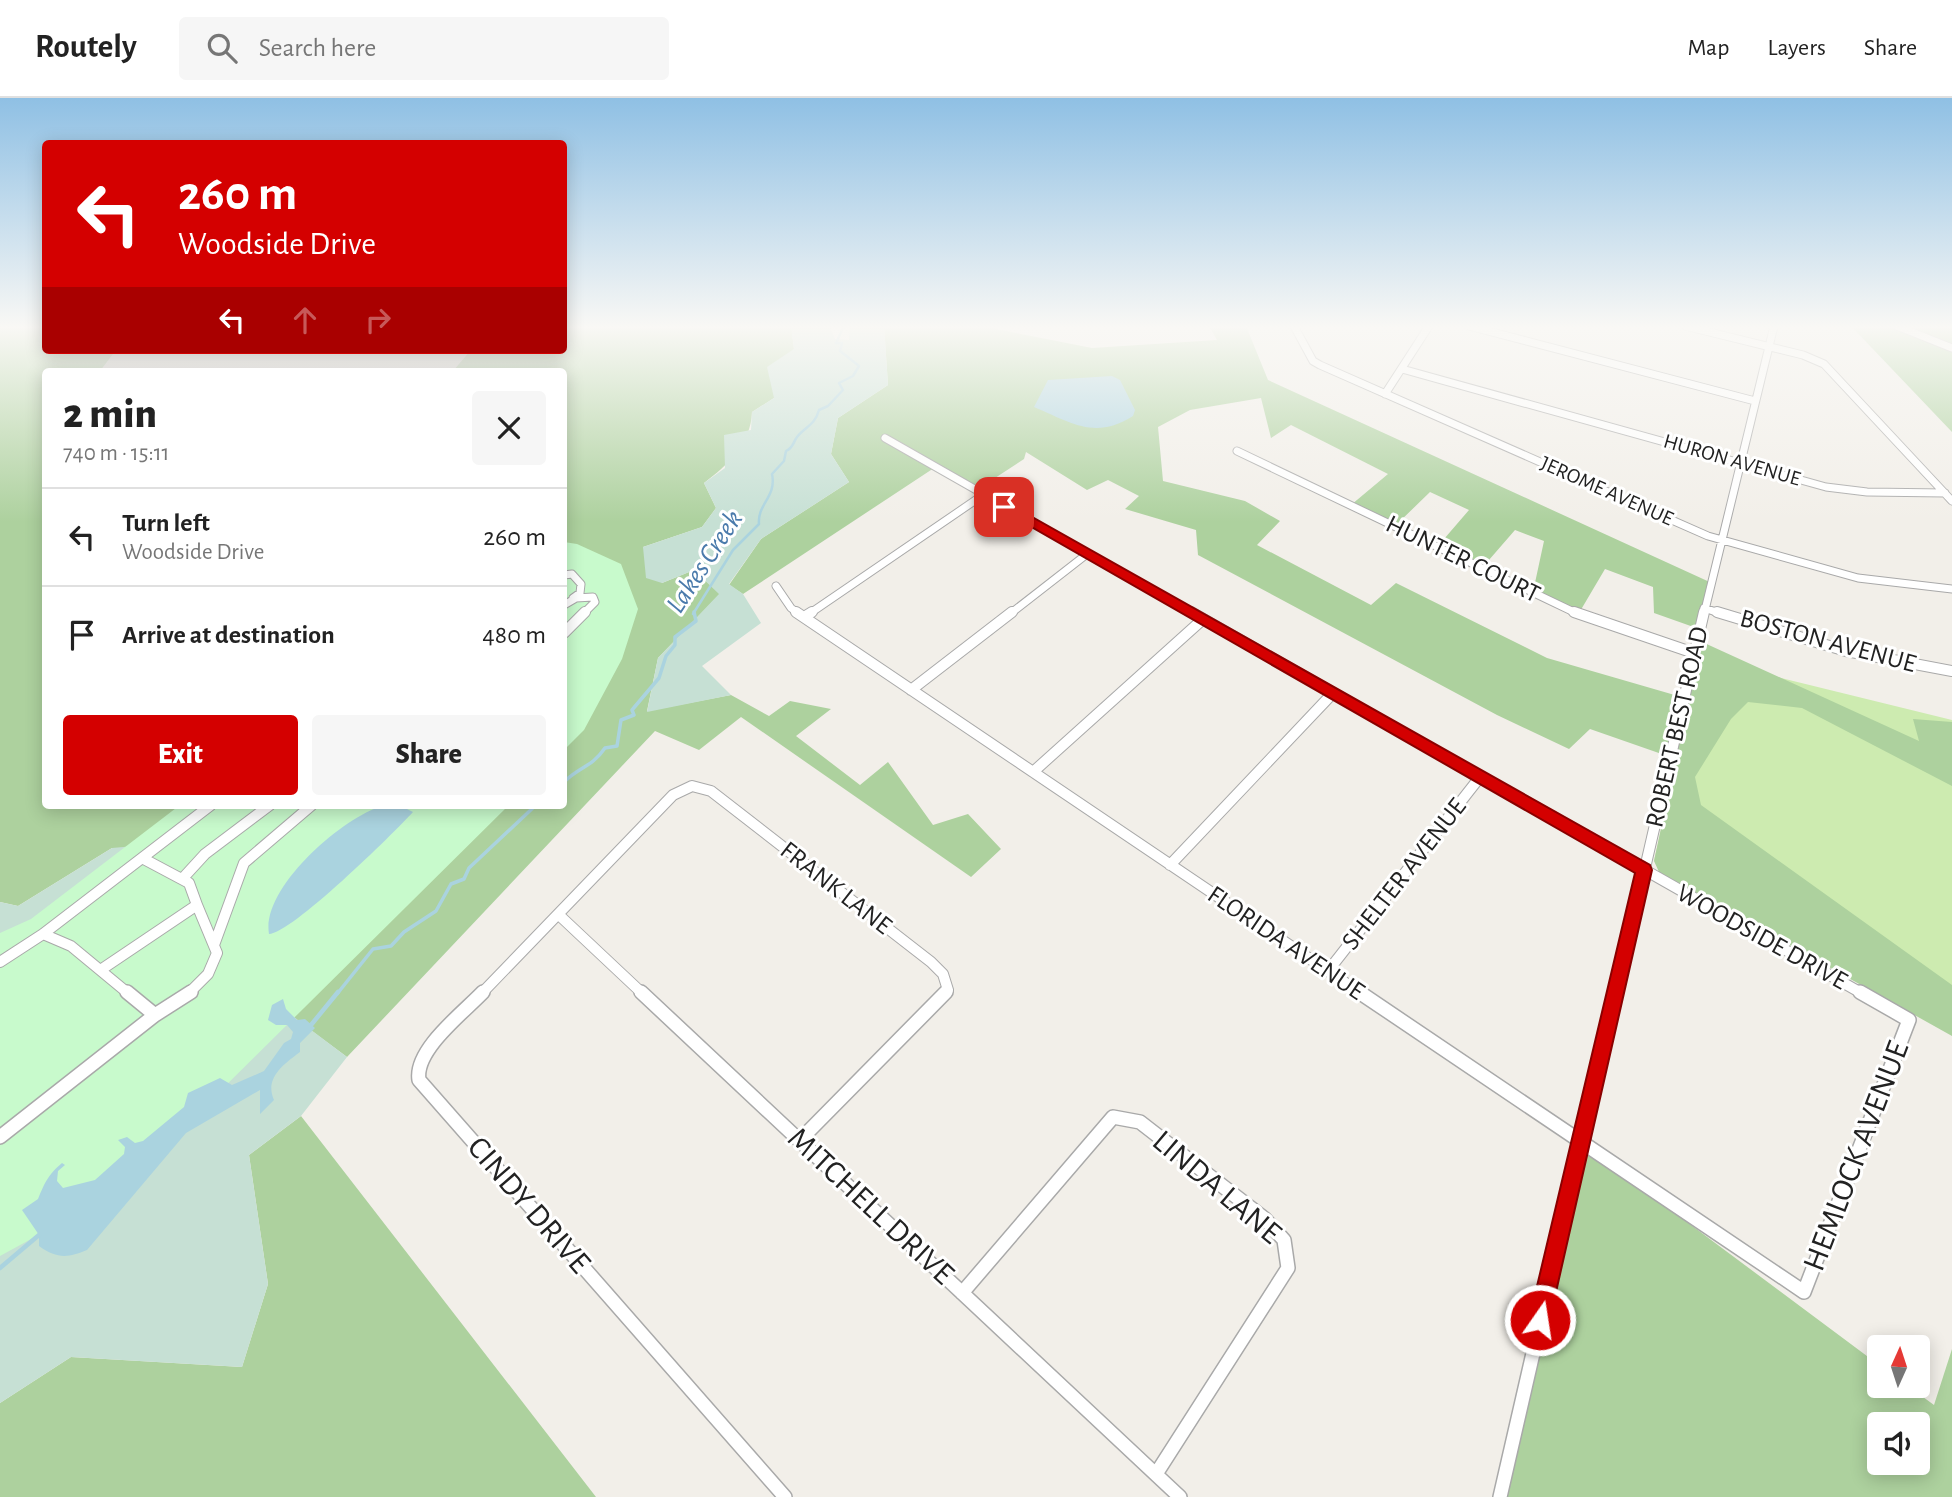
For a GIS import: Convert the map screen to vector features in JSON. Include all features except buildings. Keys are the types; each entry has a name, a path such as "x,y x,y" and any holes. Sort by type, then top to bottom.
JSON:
{"street":[{"name":"JEROME AVENUE","path":"1379,391 1721,540 1858,578 1952,589"},
{"name":"HURON AVENUE","path":"1482,391 1846,490 1945,493"},
{"path":"1718,391 1755,401"},
{"name":"ROBERT BEST ROAD","path":"1500,1497 1704,608 1757,391"},
{"path":"1851,391 1952,501"},
{"name":"WOODSIDE DRIVE","path":"885,438 1909,1020"},
{"name":"HUNTER COURT","path":"1237,451 1585,617 1694,653"},
{"path":"804,617 983,495"},
{"path":"911,690 1087,554"},
{"path":"567,575 572,574 582,587 580,593 567,602"},
{"name":"FLORIDA AVENUE","path":"776,586 791,608 804,617 1804,1292"},
{"path":"567,602 591,597 595,604 567,630"},
{"name":"BOSTON AVENUE","path":"1704,608 1821,645 1952,671"},
{"path":"1033,772 1202,620"},
{"path":"1170,865 1333,693"},
{"name":"SHELTER AVENUE","path":"1328,971 1480,778"},
{"name":"FRANK LANE","path":"560,916 673,796 684,788 698,786 711,791 944,973 948,990 801,1139"},
{"path":"0,962 43,934 206,809"},
{"path":"183,878 199,859 265,809"},
{"path":"214,945 244,863 307,809"},
{"path":"0,1137 155,1015 188,995 206,977 217,953 192,888 183,878 142,858"},
{"path":"102,969 197,905"},
{"name":"MITCHELL DRIVE","path":"560,916 1180,1497"},
{"name":"CINDY DRIVE","path":"560,916 424,1054 417,1068 419,1080 785,1497"},
{"path":"43,934 63,940 102,969 155,1015"},
{"name":"HEMLOCK AVENUE","path":"1804,1292 1909,1020"},
{"name":"LINDA LANE","path":"962,1293 1091,1139 1113,1118 1125,1117 1140,1122 1273,1226 1289,1248 1288,1268 1156,1474"}],"green space":[{"path":"0,391 42,391 42,809 198,809 125,863 112,848 18,906 0,902"},
{"path":"567,391 777,391 774,398 752,412 747,434 737,452 704,483 716,508 702,527 643,547 662,583 694,570 720,594 658,658 647,711 731,695 769,716 790,701 831,709 796,736 860,785 888,762 933,825 968,814 1001,849 971,877 741,717 699,750 655,731 347,1057 293,1017 483,809 567,809"},
{"path":"772,391 878,391 838,418 831,454 849,482 761,539 729,584 743,594 761,623 702,666 731,695 647,712 658,658 719,594 694,570 662,583 646,578 643,547 702,527 716,508 704,483 725,468 724,435 751,430 752,412 774,398"},
{"path":"878,391 1293,391 1714,584 1702,630 1654,613 1653,587 1605,569 1579,613 1533,592 1544,541 1515,530 1482,568 1438,546 1469,510 1430,492 1394,527 1351,505 1388,474 1291,425 1271,438 1261,398 1190,410 1158,427 1163,481 1245,501 1280,521 1257,545 1371,605 1396,583 1547,658 1685,698 1700,641 1919,741 1913,719 1952,722 1952,786 1802,708 1748,702 1731,719 1695,777 1701,805 1952,985 1952,1036 1659,872 1654,861 1676,759 1590,729 1569,749 1497,715 1198,555 1196,530 1125,509 1139,496 1108,480 1087,490 1026,452 1024,459 975,491 934,468 743,594 729,585 761,539 849,482 831,454 838,418"},
{"path":"1913,391 1952,391 1952,432"},
{"path":"567,542 577,544 621,564 638,609 622,659 584,730 567,747"},
{"path":"1700,658 1952,720 1952,1032 1654,861"},
{"path":"175,809 505,809 199,1112 44,1232 0,1256 0,933 31,919"},
{"path":"135,846 294,1017 347,1057 301,1116 249,1155 268,1284 242,1367 71,1357 0,1403 0,902 18,906 112,848"},
{"path":"301,1116 596,1497 0,1497 0,1403 71,1357 242,1367 268,1284 249,1155"},
{"path":"1585,1146 1867,1356 1867,1398 1924,1398 1934,1405 1952,1349 1952,1497 1504,1497"}],"water":[{"path":"1042,391 1126,391 1135,410 1133,416 1119,423 1095,428 1072,423 1034,407"},
{"path":"375,809 407,809 413,812 319,901 281,930 269,934 270,916 278,896 291,876 307,857 365,813"},
{"path":"283,999 286,1009 297,1020 305,1019 315,1028 300,1043 300,1052 277,1072 272,1085 274,1100 260,1114 260,1090 186,1133 87,1250 63,1256 39,1246 39,1235 22,1210 38,1199 47,1179 57,1167 62,1163 65,1165 58,1171 57,1181 63,1188 95,1180 124,1154 125,1147 118,1140 127,1137 135,1143 143,1141 184,1107 188,1093 220,1078 232,1085 264,1071 284,1043 291,1039 293,1032 287,1025 276,1025 268,1020 272,1005"}],"waterway":[{"name":"Lakes Creek","path":"694,612 733,550 759,524 761,511 772,489 772,474 784,461 786,451 792,447 795,439 812,422 819,410 828,406 842,391"},
{"name":"Lakes Creek","path":"567,780 595,760 605,748 617,746 621,720 634,715 632,710 659,678 666,656 675,645 675,637 696,621 694,612"},
{"name":"Lakes Creek","path":"337,994 373,949 391,946 404,932 436,911 451,884 464,879 469,868 532,809"},
{"name":"Lakes Creek","path":"311,1025 338,992"},
{"name":"Lakes Creek","path":"0,1268 39,1235"}],"route":[{"path":"1004,507 1644,870 1540,1320"}]}
